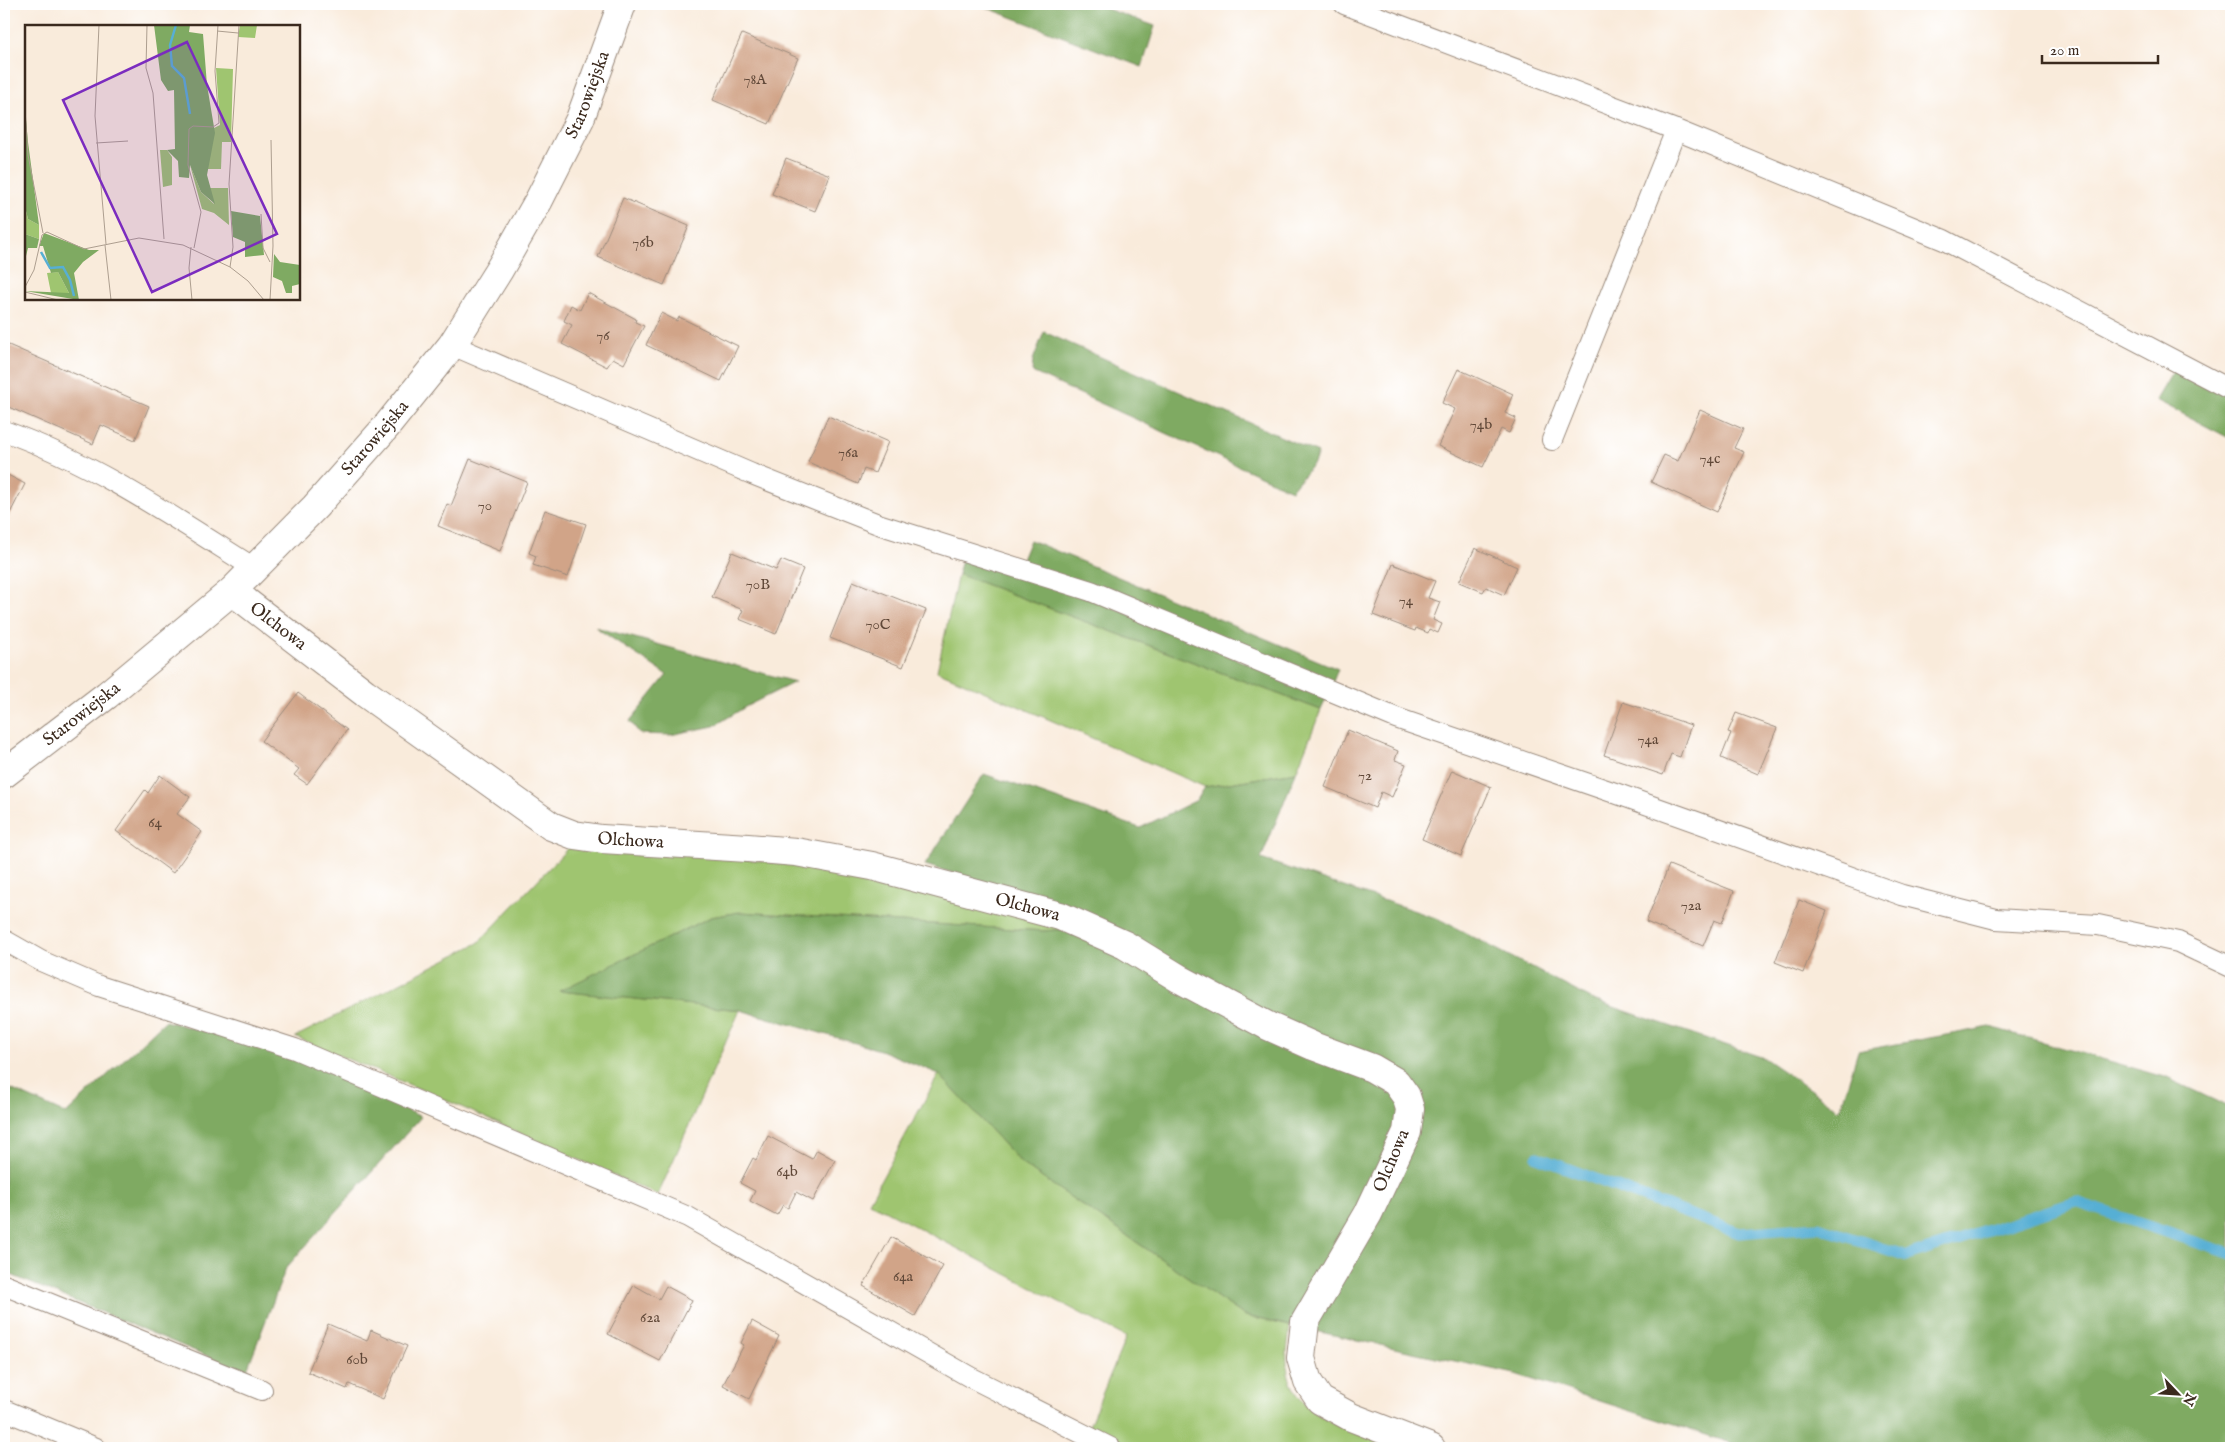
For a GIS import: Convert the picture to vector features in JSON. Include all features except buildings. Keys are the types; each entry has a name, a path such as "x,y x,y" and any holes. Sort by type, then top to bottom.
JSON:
{"street":[{"name":"Starowiejska","path":"4,774 107,696 232,591 315,507 373,441 452,345 508,255 572,136 622,4"},
{"name":"Olchowa","path":"232,591 365,693 551,826 574,835 602,839 796,852 872,866 1060,916 1125,946 1180,979 1268,1026 1372,1068 1396,1082 1406,1096 1410,1109 1407,1132 1368,1214 1305,1322 1301,1358 1308,1382 1320,1400 1351,1417 1431,1448"}],"lane":[{"path":"1344,4 1676,130 1944,240 2231,390"},
{"path":"1552,440 1676,130"},
{"path":"452,345 752,474 878,524 1091,591 1396,718 1615,792 1902,895 1996,919 2098,925 2178,942 2231,967"},
{"path":"4,431 62,455 108,477 254,568"},
{"path":"4,940 41,961 99,986 295,1049 688,1217 970,1377 1111,1448"},
{"path":"4,1285 262,1390"},
{"path":"4,1410 96,1448"}],"green space":[{"path":"977,4 1093,4 1155,26 1142,67"},
{"path":"1044,332 1318,453 1314,463 1291,490 1032,372 1033,360"},
{"path":"2175,368 2231,397 2231,439 2156,400"},
{"path":"1030,540 1338,669 1332,684 1021,562"},
{"path":"962,560 1090,598 1327,697 1321,710 958,574"},
{"path":"958,574 1321,710 1296,772 1205,787 937,671"},
{"path":"595,627 795,682 747,706 714,726 670,735 640,734 630,721 667,675"},
{"path":"1296,772 1261,859 1439,919 1593,1000 1764,1058 1840,1110 1858,1051 1990,1027 2165,1077 2231,1108 2231,1448 1747,1448 1515,1374 1245,1316 1022,1164 939,1074 880,1050 740,1010 559,991 711,917 740,912 1044,931 1066,929 1040,898 925,865 984,774 1140,828 1197,800 1205,787"},
{"path":"571,845 669,851 869,873 1066,929 1044,931 740,912 711,917 560,991 740,1010 658,1195 439,1097 295,1037 478,943"},
{"path":"165,1021 293,1055 421,1117 286,1268 246,1372 4,1272 4,1086 66,1114"},
{"path":"939,1074 1022,1164 1245,1316 1290,1326 1287,1365 1292,1384 1301,1399 1314,1412 1348,1430 1402,1448 1134,1448 1089,1426 1126,1337 869,1202"}],"waterway":[{"path":"1537,1157 1739,1233 1818,1227 1907,1256 2076,1202 2231,1254"}]}
